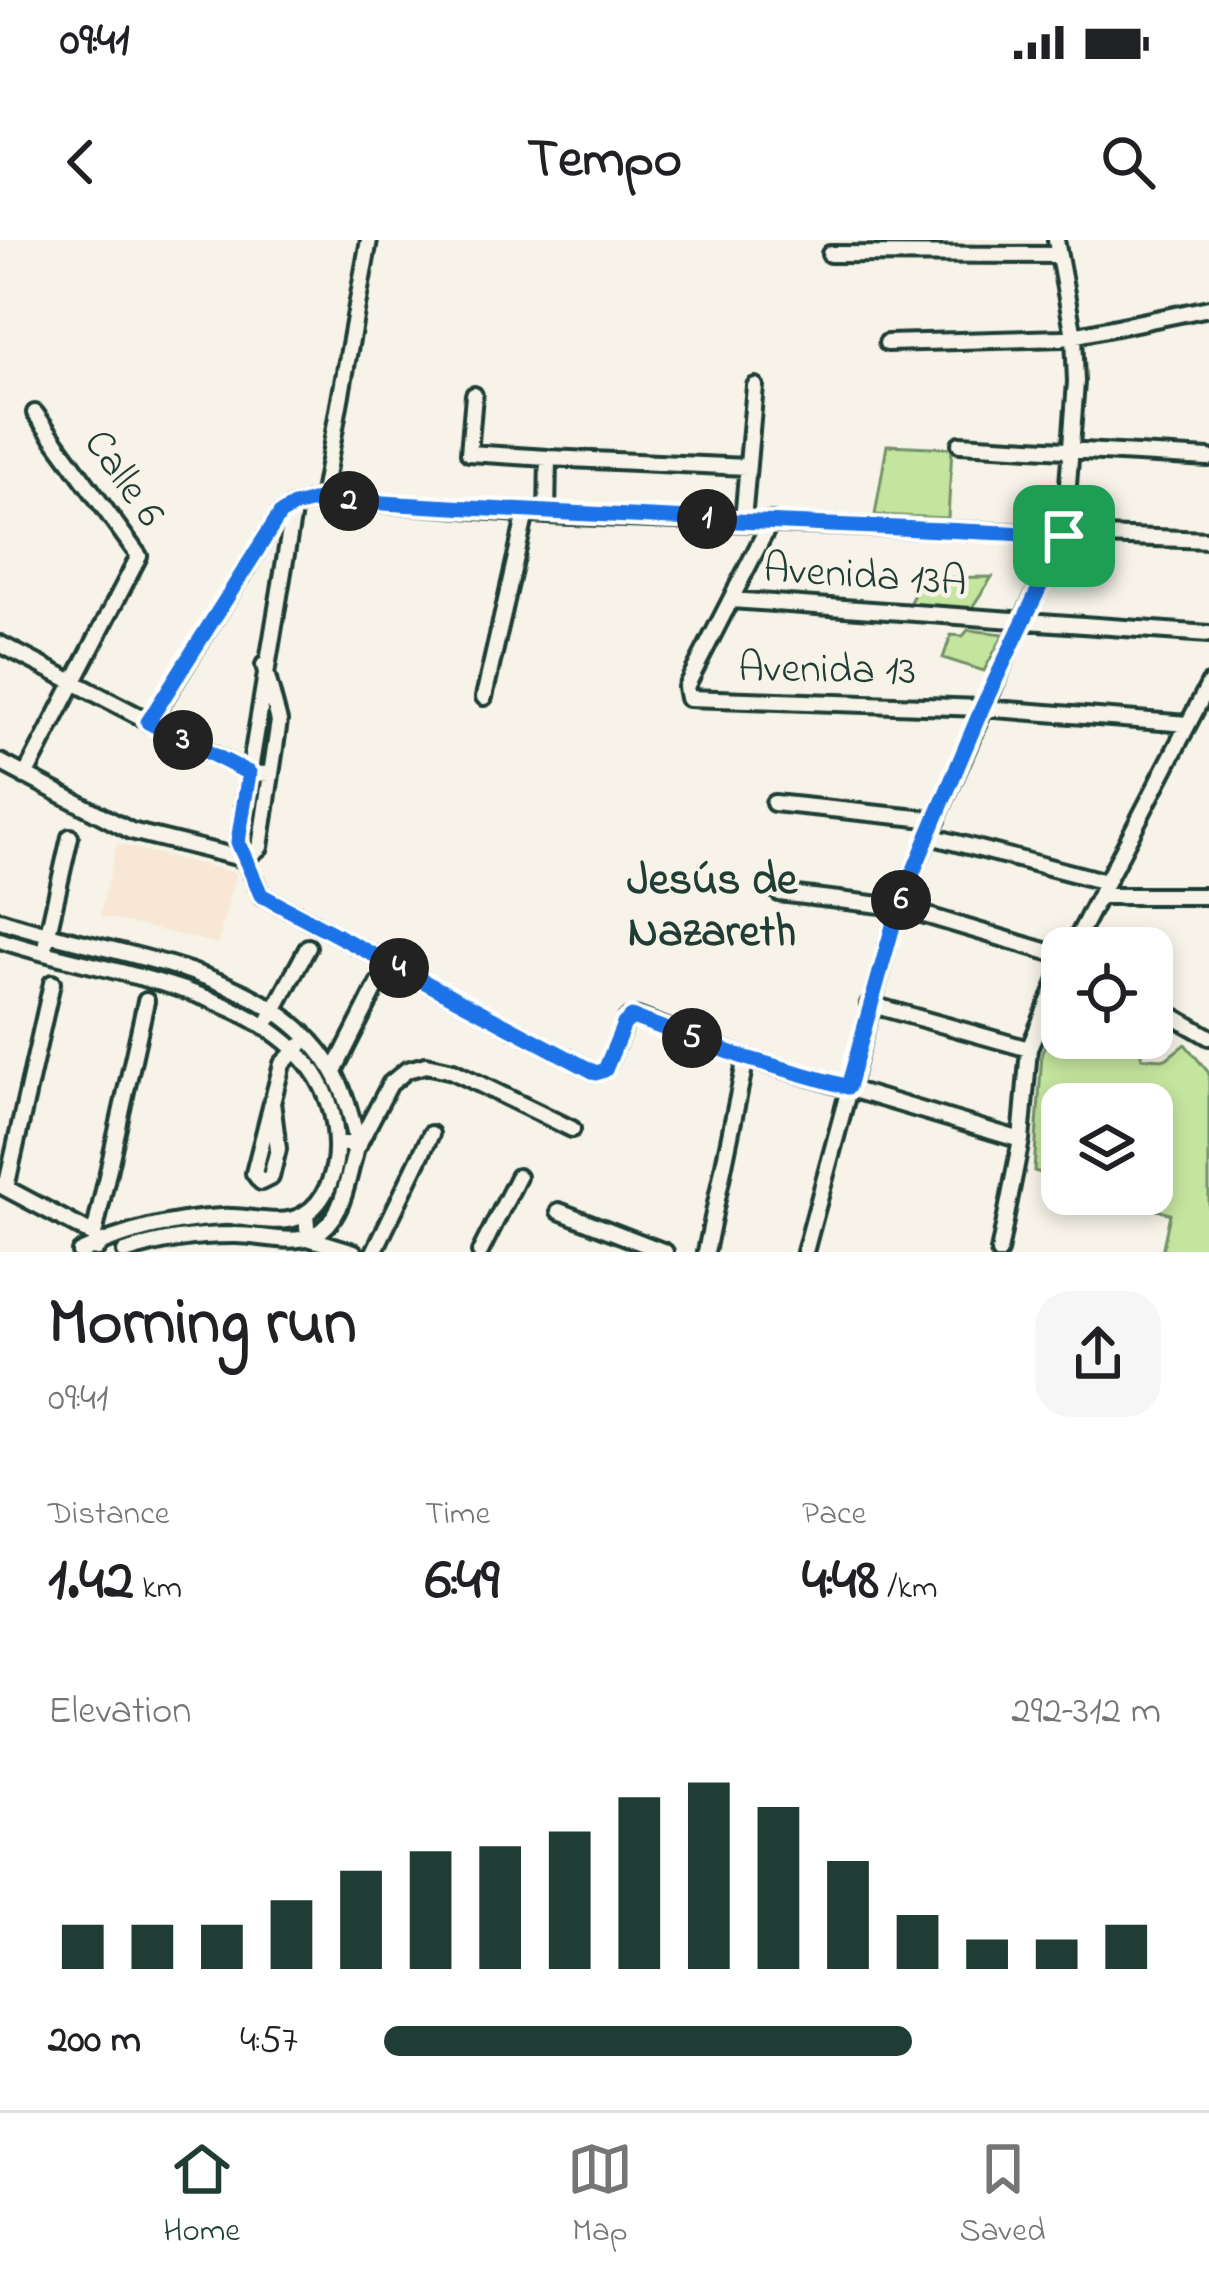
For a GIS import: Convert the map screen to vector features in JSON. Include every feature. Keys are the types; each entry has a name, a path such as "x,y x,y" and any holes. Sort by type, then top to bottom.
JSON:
{"street":[{"path":"322,499 369,240"},
{"path":"805,1252 898,908 982,708 1064,536 1076,382 1057,248 830,254"},
{"path":"887,344 1073,336 1209,308"},
{"path":"742,520 755,386"},
{"path":"474,395 469,452 747,466"},
{"name":"Calle 6","path":"25,776 139,556 35,413"},
{"path":"960,444 1209,458"},
{"path":"547,515 548,458"},
{"path":"148,722 280,514 322,499 547,515 1209,541"},
{"path":"294,506 238,842 261,895 596,1073 605,1070 627,1019 638,1018 746,1058 1021,1140"},
{"path":"484,698 526,513"},
{"path":"731,600 771,521"},
{"name":"Avenida 13A","path":"731,600 1209,634"},
{"name":"Avenida 13","path":"731,600 685,693 694,701 982,708 1188,724"},
{"path":"0,644 249,773 271,774"},
{"path":"245,859 260,847 279,721 265,665"},
{"path":"1083,927 1209,684"},
{"path":"0,762 131,831 245,859"},
{"path":"774,803 937,820"},
{"path":"44,953 70,836"},
{"path":"930,836 1102,889 1209,896"},
{"path":"779,893 898,908 1041,950"},
{"path":"0,920 48,936 180,966 274,1012 308,1039 334,1071 358,1145"},
{"path":"0,940 172,983 224,1004 293,1051 328,1101 336,1143 328,1185 306,1214 294,1219 229,1216 96,1244 80,1252"},
{"path":"265,1028 308,947"},
{"path":"52,983 3,1186 96,1244"},
{"path":"334,1071 378,984"},
{"path":"224,1004 229,986"},
{"path":"96,1244 146,1001"},
{"path":"869,1004 1030,1049"},
{"path":"1173,1016 1209,1037"},
{"path":"999,1252 1021,1140 1030,1049 1041,1022"},
{"path":"272,1102 278,1133 275,1166 267,1181 260,1182 254,1177 261,1146 272,1102 282,1064 308,1039"},
{"path":"706,1252 746,1058"},
{"path":"308,1238 337,1212 358,1145 390,1084 407,1070 427,1065 453,1071 572,1129"},
{"path":"374,1252 431,1134"},
{"path":"336,1143 358,1145"},
{"path":"261,1146 275,1166"},
{"path":"480,1252 518,1177"},
{"path":"559,1210 665,1252"},
{"path":"306,1214 308,1238"},
{"path":"125,1252 179,1230 308,1238 355,1252"}],"shaded area":[{"path":"117,844 235,873 218,944 100,916"}],"green space":[{"path":"887,445 952,448 948,518 875,515"},
{"path":"992,577 967,615 907,608 922,578"},
{"path":"968,630 1004,634 984,671 943,658 951,635 963,636"},
{"path":"1185,1044 1209,1073 1209,1252 1162,1252 1173,1215 1173,1083 1041,1083 1041,1173 1034,1171 1042,1059 1173,1059"}],"district":[{"name":"Jesús de Nazareth","path":"712,908"}],"route":[{"path":"322,499 547,515 1064,536 982,708 898,908 848,1087 746,1058 632,1017 624,1024 605,1070 596,1073 261,895 238,842 249,773 148,722 280,514 286,508 322,499"}]}
